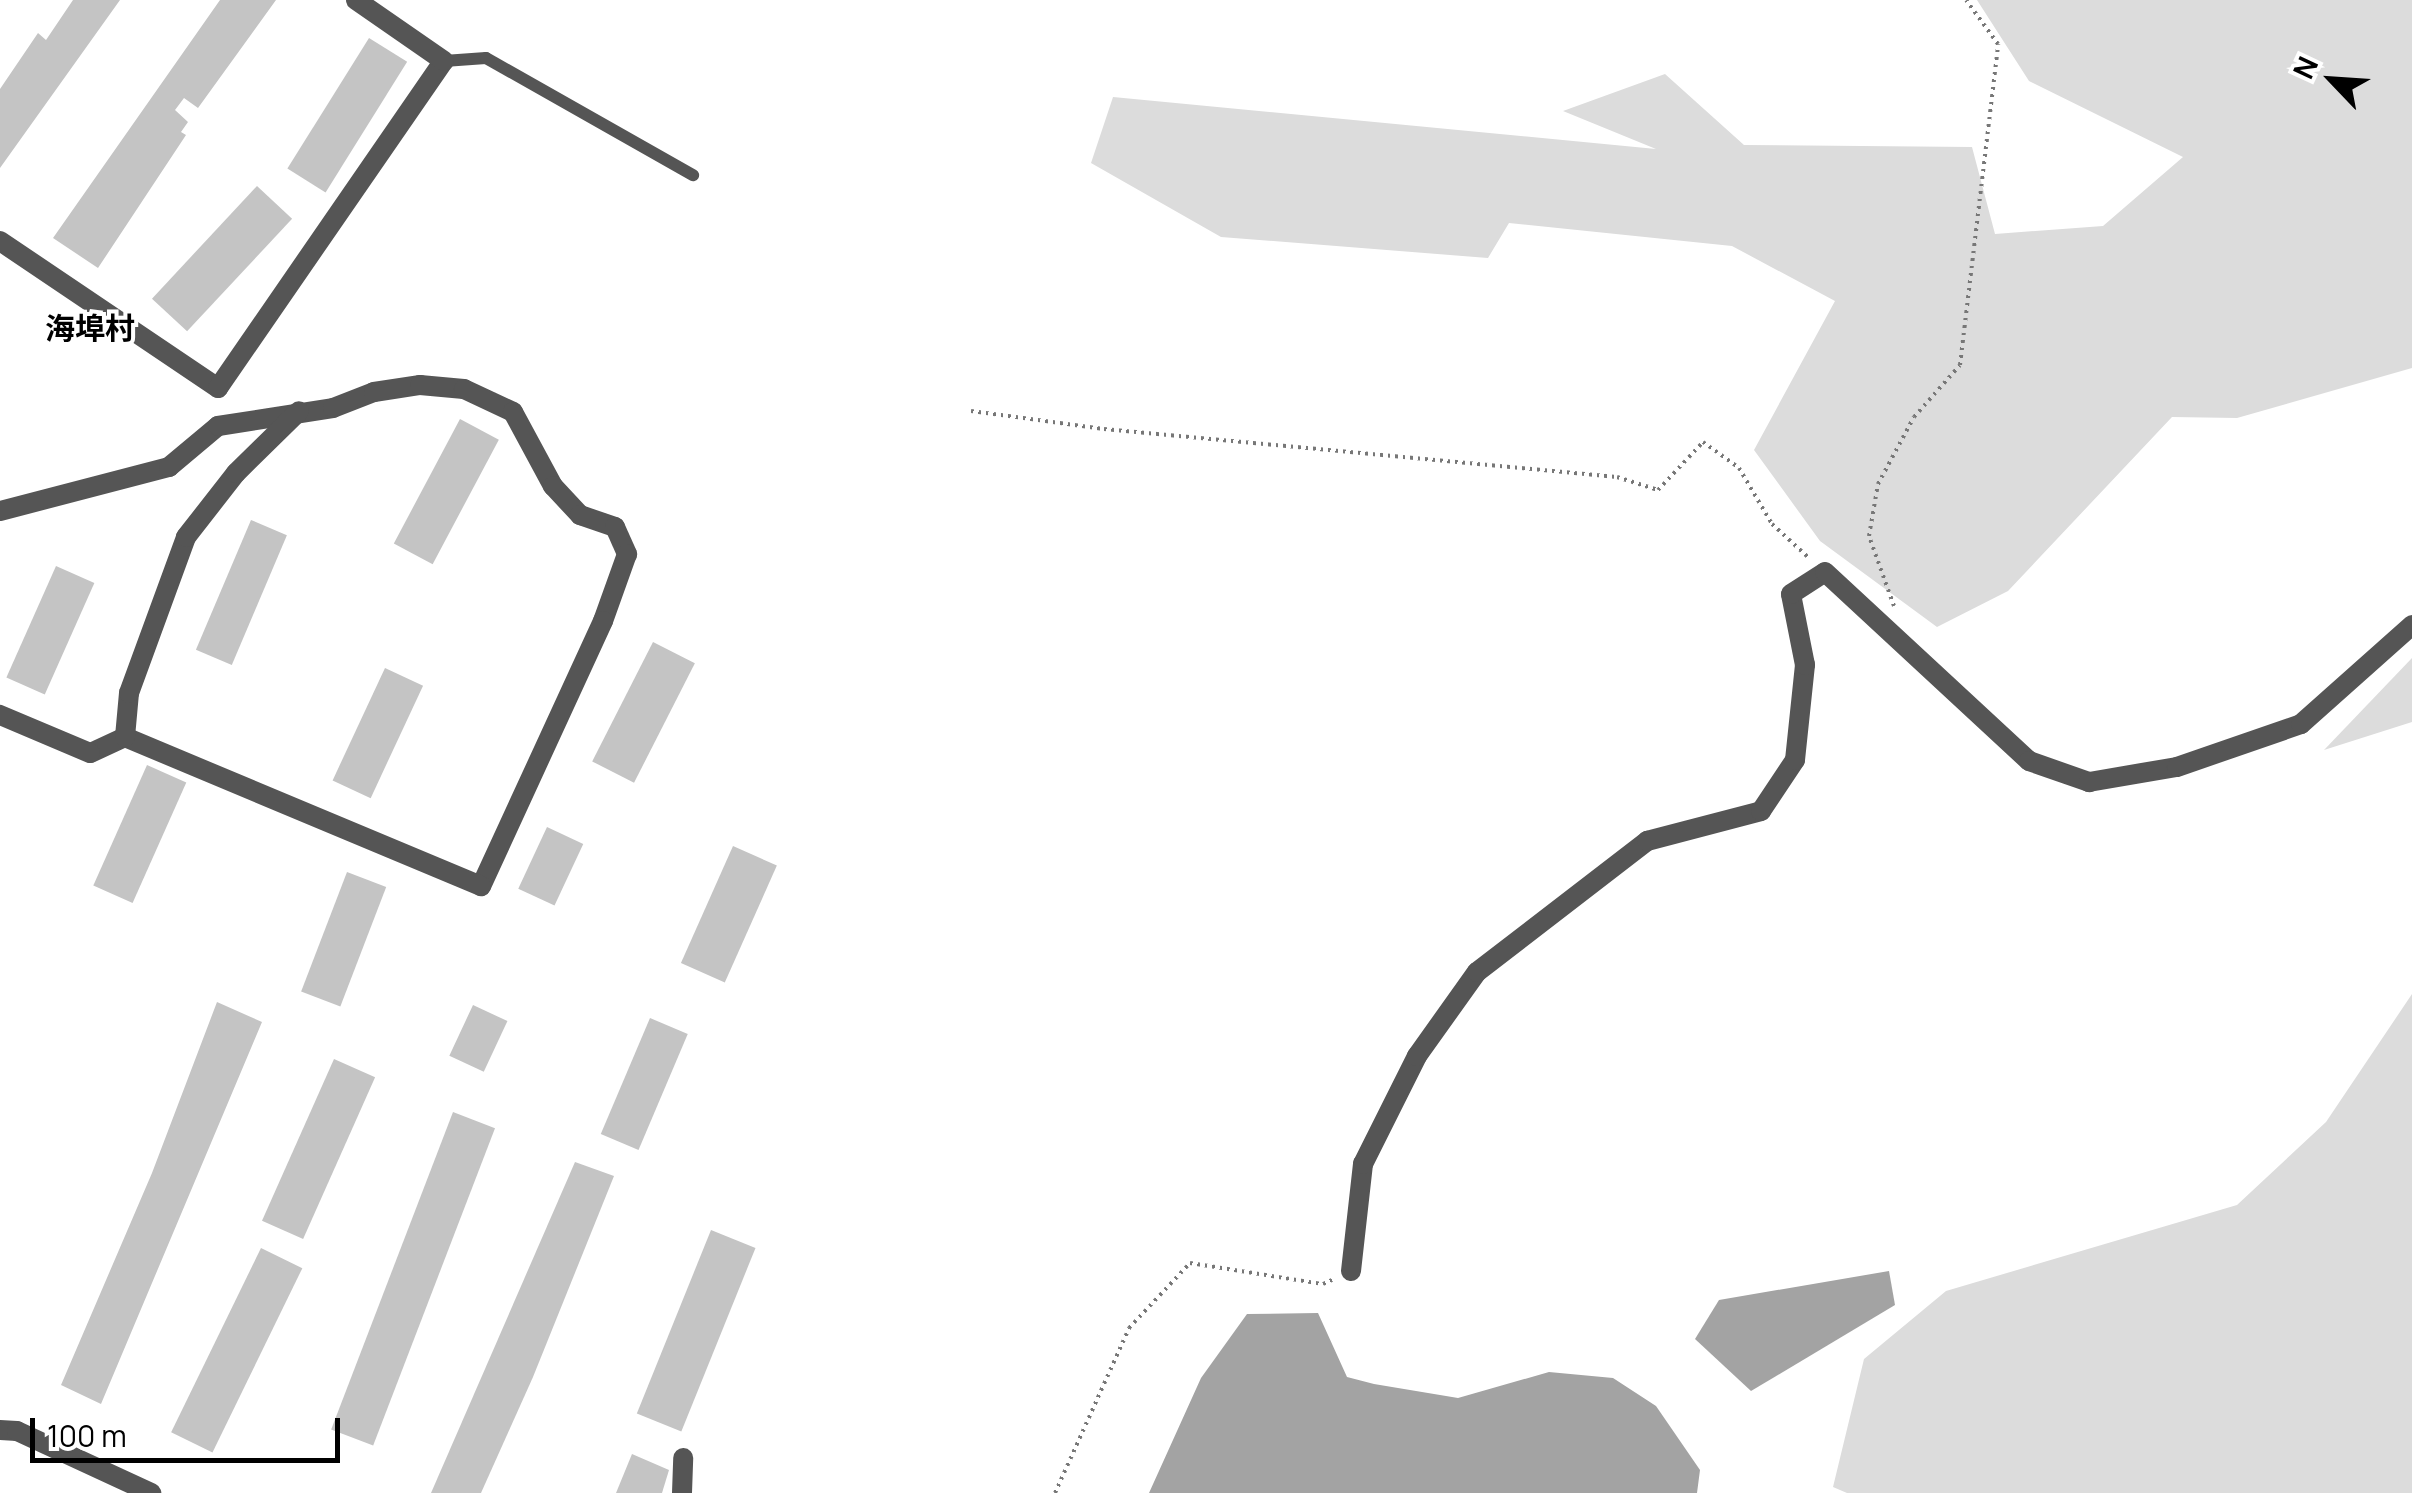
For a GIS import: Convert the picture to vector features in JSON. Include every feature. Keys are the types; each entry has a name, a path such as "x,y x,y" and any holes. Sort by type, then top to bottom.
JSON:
{"street":[{"path":"0,241 218,388 444,62 356,0"},
{"path":"0,511 169,467 218,426 333,408 374,392 420,385 464,389 513,412 553,486 580,515 615,528 627,554 604,620 481,886 126,737 90,753 0,715"},
{"path":"126,737 129,693 186,537 236,473 299,411"},
{"path":"1351,1271 1363,1164 1417,1056 1476,972 1647,840 1761,812 1795,760 1805,665 1791,594 1825,572 2029,760 2089,782 2177,768 2300,724 2412,625"},
{"path":"0,1430 16,1432 151,1493"},
{"path":"682,1493 683,1458"}],"lane":[{"path":"444,62 486,58 693,176"}],"path":[{"path":"1898,618 1869,536 1878,484 1914,417 1960,366 1998,44 1966,0"},
{"path":"971,410 1104,429 1617,477 1658,490 1702,442 1739,468 1772,524 1825,572"},
{"path":"1055,1493 1129,1328 1190,1263 1323,1284 1351,1271"}],"shaded area":[{"path":"1977,0 2412,0 2412,368 2237,418 2172,417 2008,591 1937,627 1820,541 1754,450 1835,301 1732,246 1509,223 1488,258 1221,237 1091,163 1113,97 1656,149 1563,111 1665,74 1744,145 1972,147 1995,234 2103,226 2183,157 2029,81"},
{"path":"2412,658 2412,722 2324,750"},
{"path":"2412,994 2412,1493 1847,1493 1833,1487 1864,1359 1946,1291 2237,1205 2326,1122"},
{"path":"1889,1271 1895,1305 1751,1391 1695,1339 1719,1300"},
{"path":"1318,1313 1347,1377 1374,1384 1458,1398 1549,1372 1613,1378 1656,1406 1700,1470 1697,1493 1149,1493 1201,1378 1247,1314"}],"building":[{"path":"73,0 120,0 0,168 0,89 38,33 46,40"},
{"path":"220,0 276,0 198,108 184,98 175,110 188,122 181,132 186,135 98,268 53,238"},
{"path":"369,38 407,62 326,192 287,169"},
{"path":"257,186 292,219 187,331 152,299"},
{"path":"460,419 499,440 433,564 394,543"},
{"path":"251,520 287,535 232,665 196,650"},
{"path":"56,566 94,583 45,695 6,677"},
{"path":"653,642 695,663 634,783 592,761"},
{"path":"385,668 423,686 371,798 333,780"},
{"path":"147,765 186,782 133,903 93,886"},
{"path":"547,827 583,844 555,906 518,889"},
{"path":"733,846 777,866 725,982 681,963"},
{"path":"347,872 386,887 340,1007 301,991"},
{"path":"217,1002 262,1022 101,1404 61,1385 152,1173"},
{"path":"473,1005 507,1021 484,1072 449,1056"},
{"path":"650,1018 688,1034 639,1150 601,1134"},
{"path":"334,1059 375,1077 303,1239 262,1221"},
{"path":"453,1112 495,1128 373,1446 331,1429"},
{"path":"575,1162 614,1176 533,1377 481,1493 431,1493"},
{"path":"711,1230 756,1248 681,1432 637,1414"},
{"path":"261,1248 302,1268 212,1452 171,1432"},
{"path":"632,1454 669,1470 662,1493 616,1493"}],"district":[{"name":"海埠村","path":"90,328"}]}
